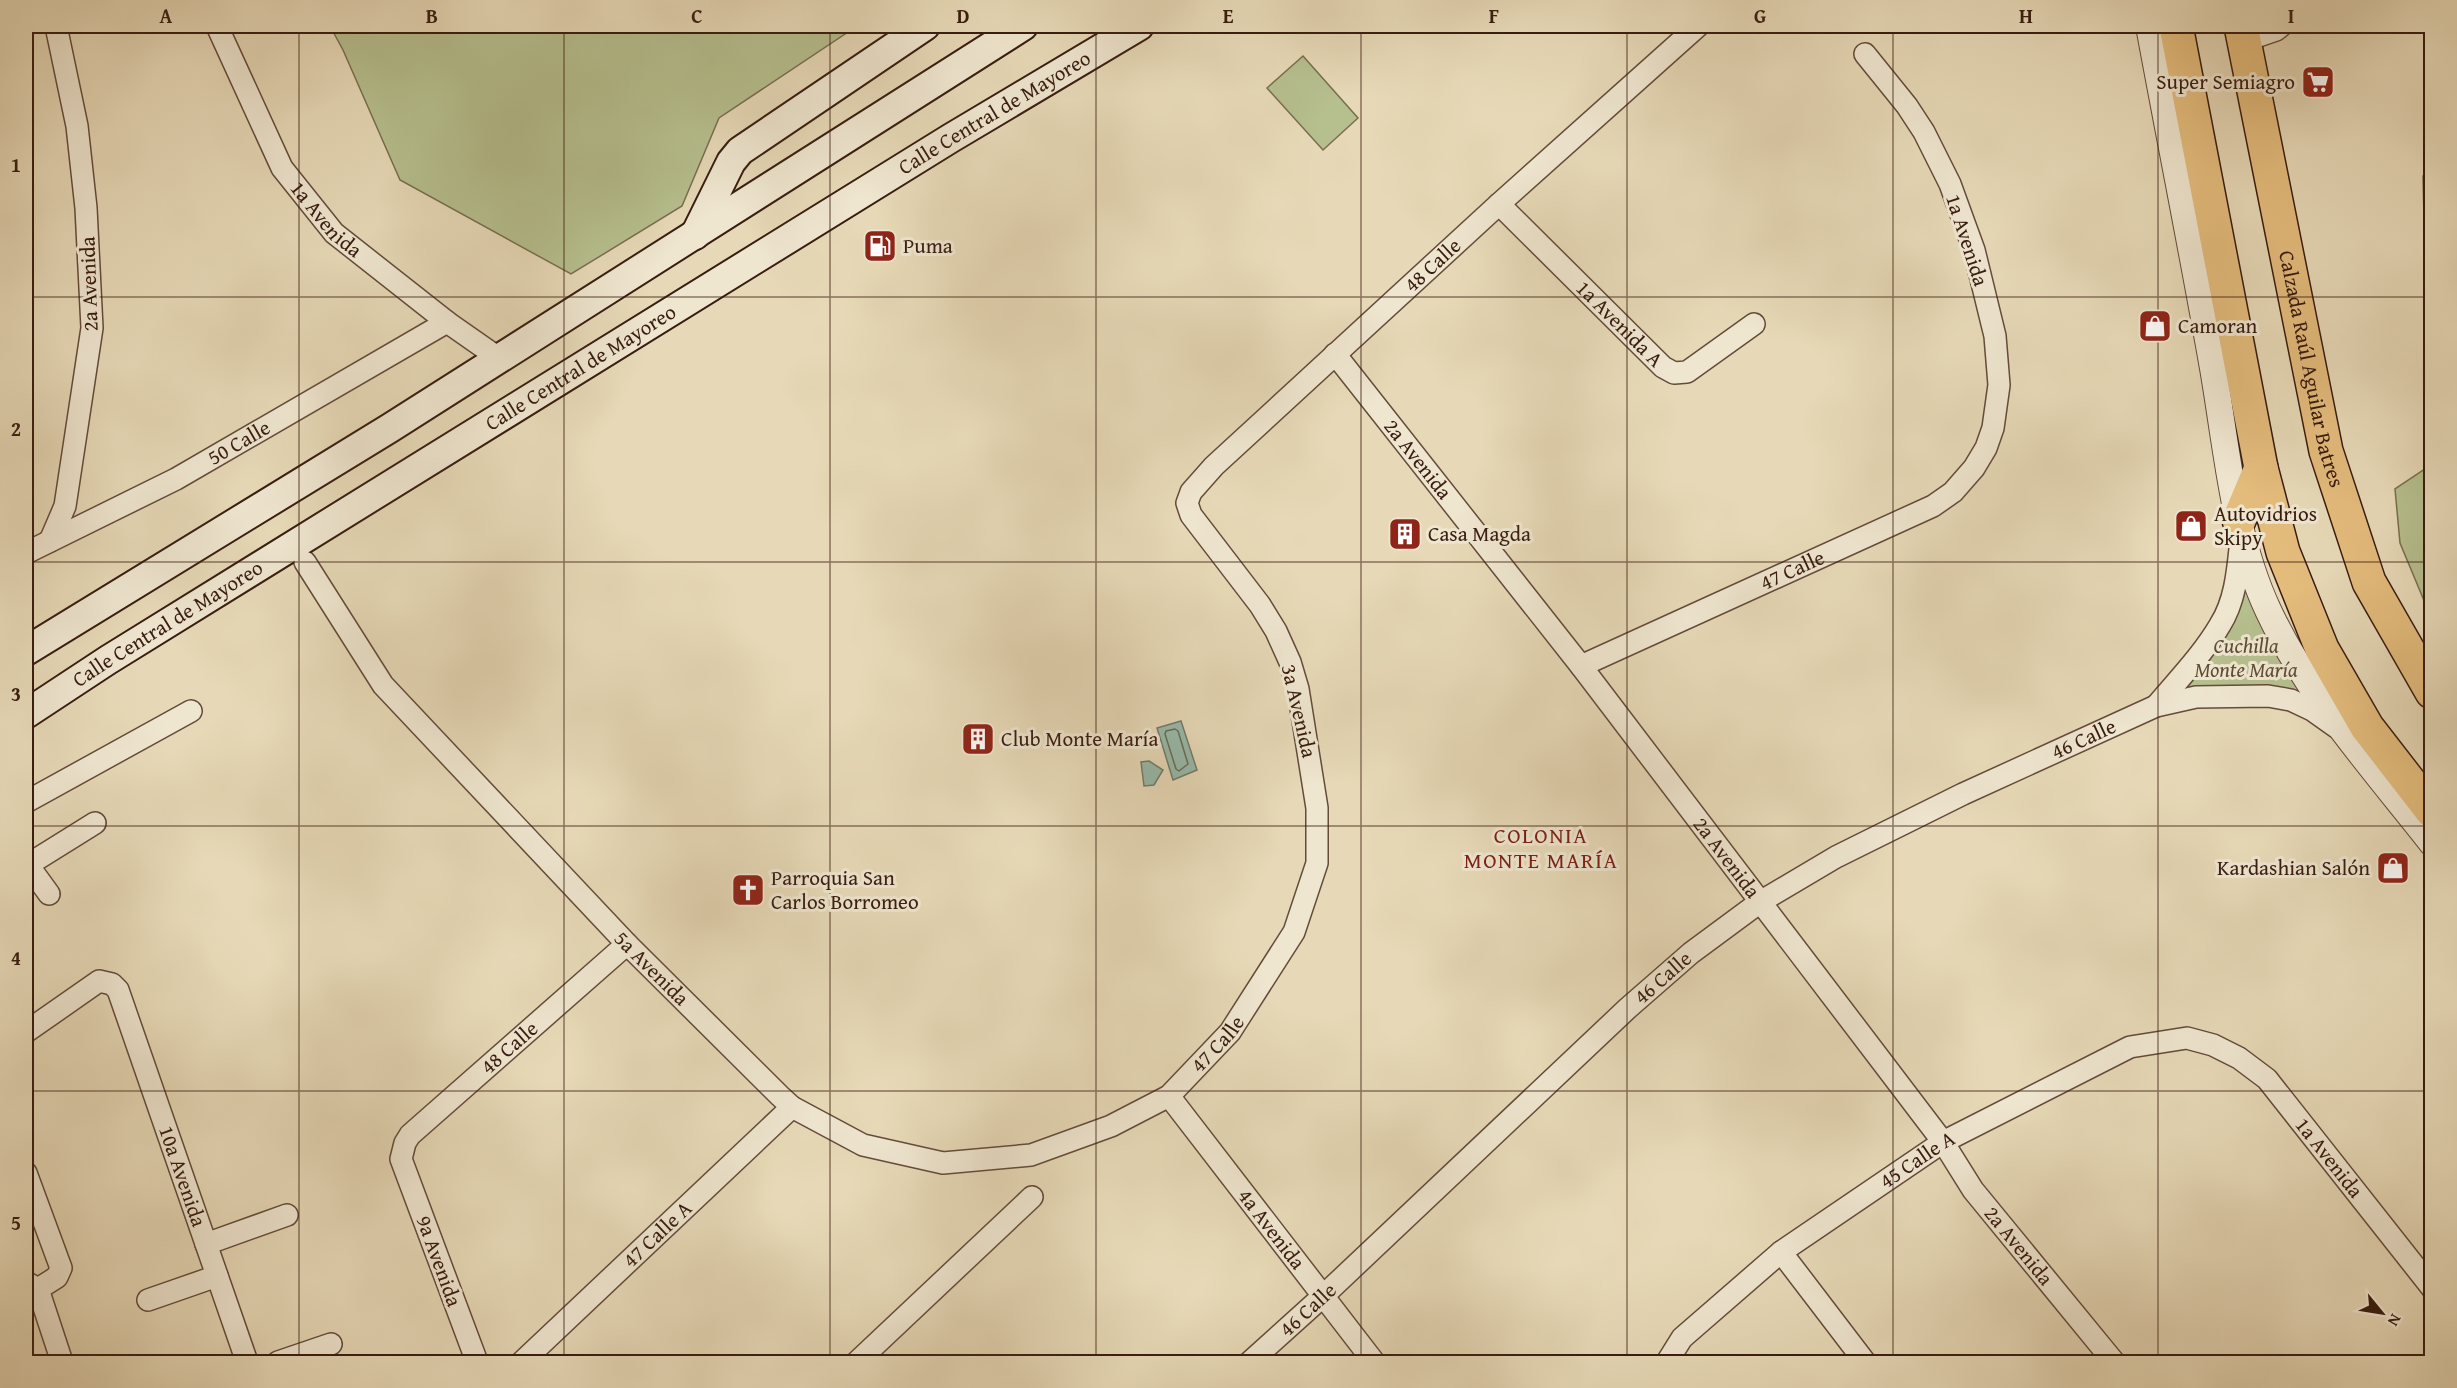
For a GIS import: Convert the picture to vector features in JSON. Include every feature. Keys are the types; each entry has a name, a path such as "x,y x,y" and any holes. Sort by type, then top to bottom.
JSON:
{"highway":[{"path":"2176,26 2261,468 2283,552 2322,649 2367,726 2432,810"},
{"name":"Calzada Raúl Aguilar Batres","path":"2243,33 2326,451 2369,582 2432,692"},
{"path":"2240,528 2261,468"}],"main road":[{"path":"695,235 732,162 740,152 924,26"},
{"path":"26,651 500,359 1023,26"},
{"name":"Calle Central de Mayoreo","path":"26,714 118,654 922,156 1139,26"}],"street":[{"name":"2a Avenida","path":"50,541 65,506 92,328 86,208 76,126 56,26"},
{"name":"1a Avenida","path":"217,26 274,150 294,186 334,233 447,322 500,359"},
{"name":"48 Calle","path":"1191,515 1187,503 1191,492 1214,466 1499,204 1698,26"},
{"path":"2149,26 2240,528 2255,580 2283,641 2302,672 2432,843"},
{"path":"2243,33 2276,30 2282,26"},
{"name":"1a Avenida","path":"1865,54 1893,86 1924,132 1950,184 1974,250 1995,336 1999,385 1993,428 1986,448"},
{"name":"1a Avenida A","path":"1499,204 1663,367 1674,373 1687,372 1754,324"},
{"name":"50 Calle","path":"26,553 176,479 447,322"},
{"name":"2a Avenida","path":"1335,354 1581,666 1943,1142 1972,1190 2114,1362"},
{"name":"47 Calle","path":"1581,666 1933,506 1953,492 1974,468 1986,448"},
{"name":"3a Avenida","path":"1191,515 1260,605 1276,631 1290,662 1298,689 1317,808 1317,863 1294,932"},
{"name":"46 Calle","path":"2156,706 2221,624 2236,581 2240,528"},
{"name":"5a Avenida","path":"305,562 383,685 627,944 792,1107 862,1145 943,1163 1031,1155 1112,1126"},
{"name":"46 Calle","path":"1250,1362 1628,1008 1691,953 1760,902 1836,857 1963,794 2156,706 2196,698 2268,696 2291,700 2312,710 2349,736"},
{"path":"26,802 191,711"},
{"path":"49,894 27,866 95,823"},
{"name":"47 Calle","path":"1112,1126 1169,1096 1230,1032 1294,932"},
{"name":"48 Calle","path":"401,1159 405,1143 410,1135 627,944"},
{"name":"10a Avenida","path":"26,1032 99,981 112,984 118,990 247,1362"},
{"name":"45 Calle A","path":"1667,1362 1682,1338 1781,1252 1943,1142 2130,1047 2187,1038 2213,1045"},
{"name":"1a Avenida","path":"2213,1045 2239,1058 2267,1079 2432,1288"},
{"name":"4a Avenida","path":"1169,1096 1374,1362"},
{"name":"47 Calle A","path":"522,1362 792,1107"},
{"name":"9a Avenida","path":"401,1159 477,1362"},
{"path":"26,1173 61,1268 57,1277 32,1285 62,1362"},
{"path":"857,1362 1032,1197"},
{"path":"206,1244 287,1215"},
{"path":"1781,1252 1865,1362"},
{"path":"148,1300 217,1276"},
{"path":"278,1362 331,1344"}],"green space":[{"path":"330,26 857,26 719,118 682,206 571,274 400,180 343,50"},
{"path":"1303,56 1358,118 1323,150 1267,88"},
{"path":"2431,166 2431,268 2425,260 2423,176"},
{"path":"2431,465 2431,612 2400,543 2395,489"},
{"name":"Cuchilla Monte María","path":"2243,572 2349,736 2272,692 2156,706"}],"water":[{"path":"1181,721 1197,770 1173,780 1157,728"},
{"path":"1149,761 1163,770 1154,785 1144,786 1141,762"}],"place":[{"name":"Super Semiagro","path":"2318,82"},
{"name":"Puma","path":"880,246"},
{"name":"Camoran","path":"2155,326"},
{"name":"Autovidrios Skipy","path":"2191,526"},
{"name":"Casa Magda","path":"1405,534"},
{"name":"Club Monte María","path":"978,739"},
{"name":"Kardashian Salón","path":"2393,868"},
{"name":"Parroquia San Carlos Borromeo","path":"748,890"}],"district":[{"name":"COLONIA MONTE MARÍA","path":"1541,848"}]}
